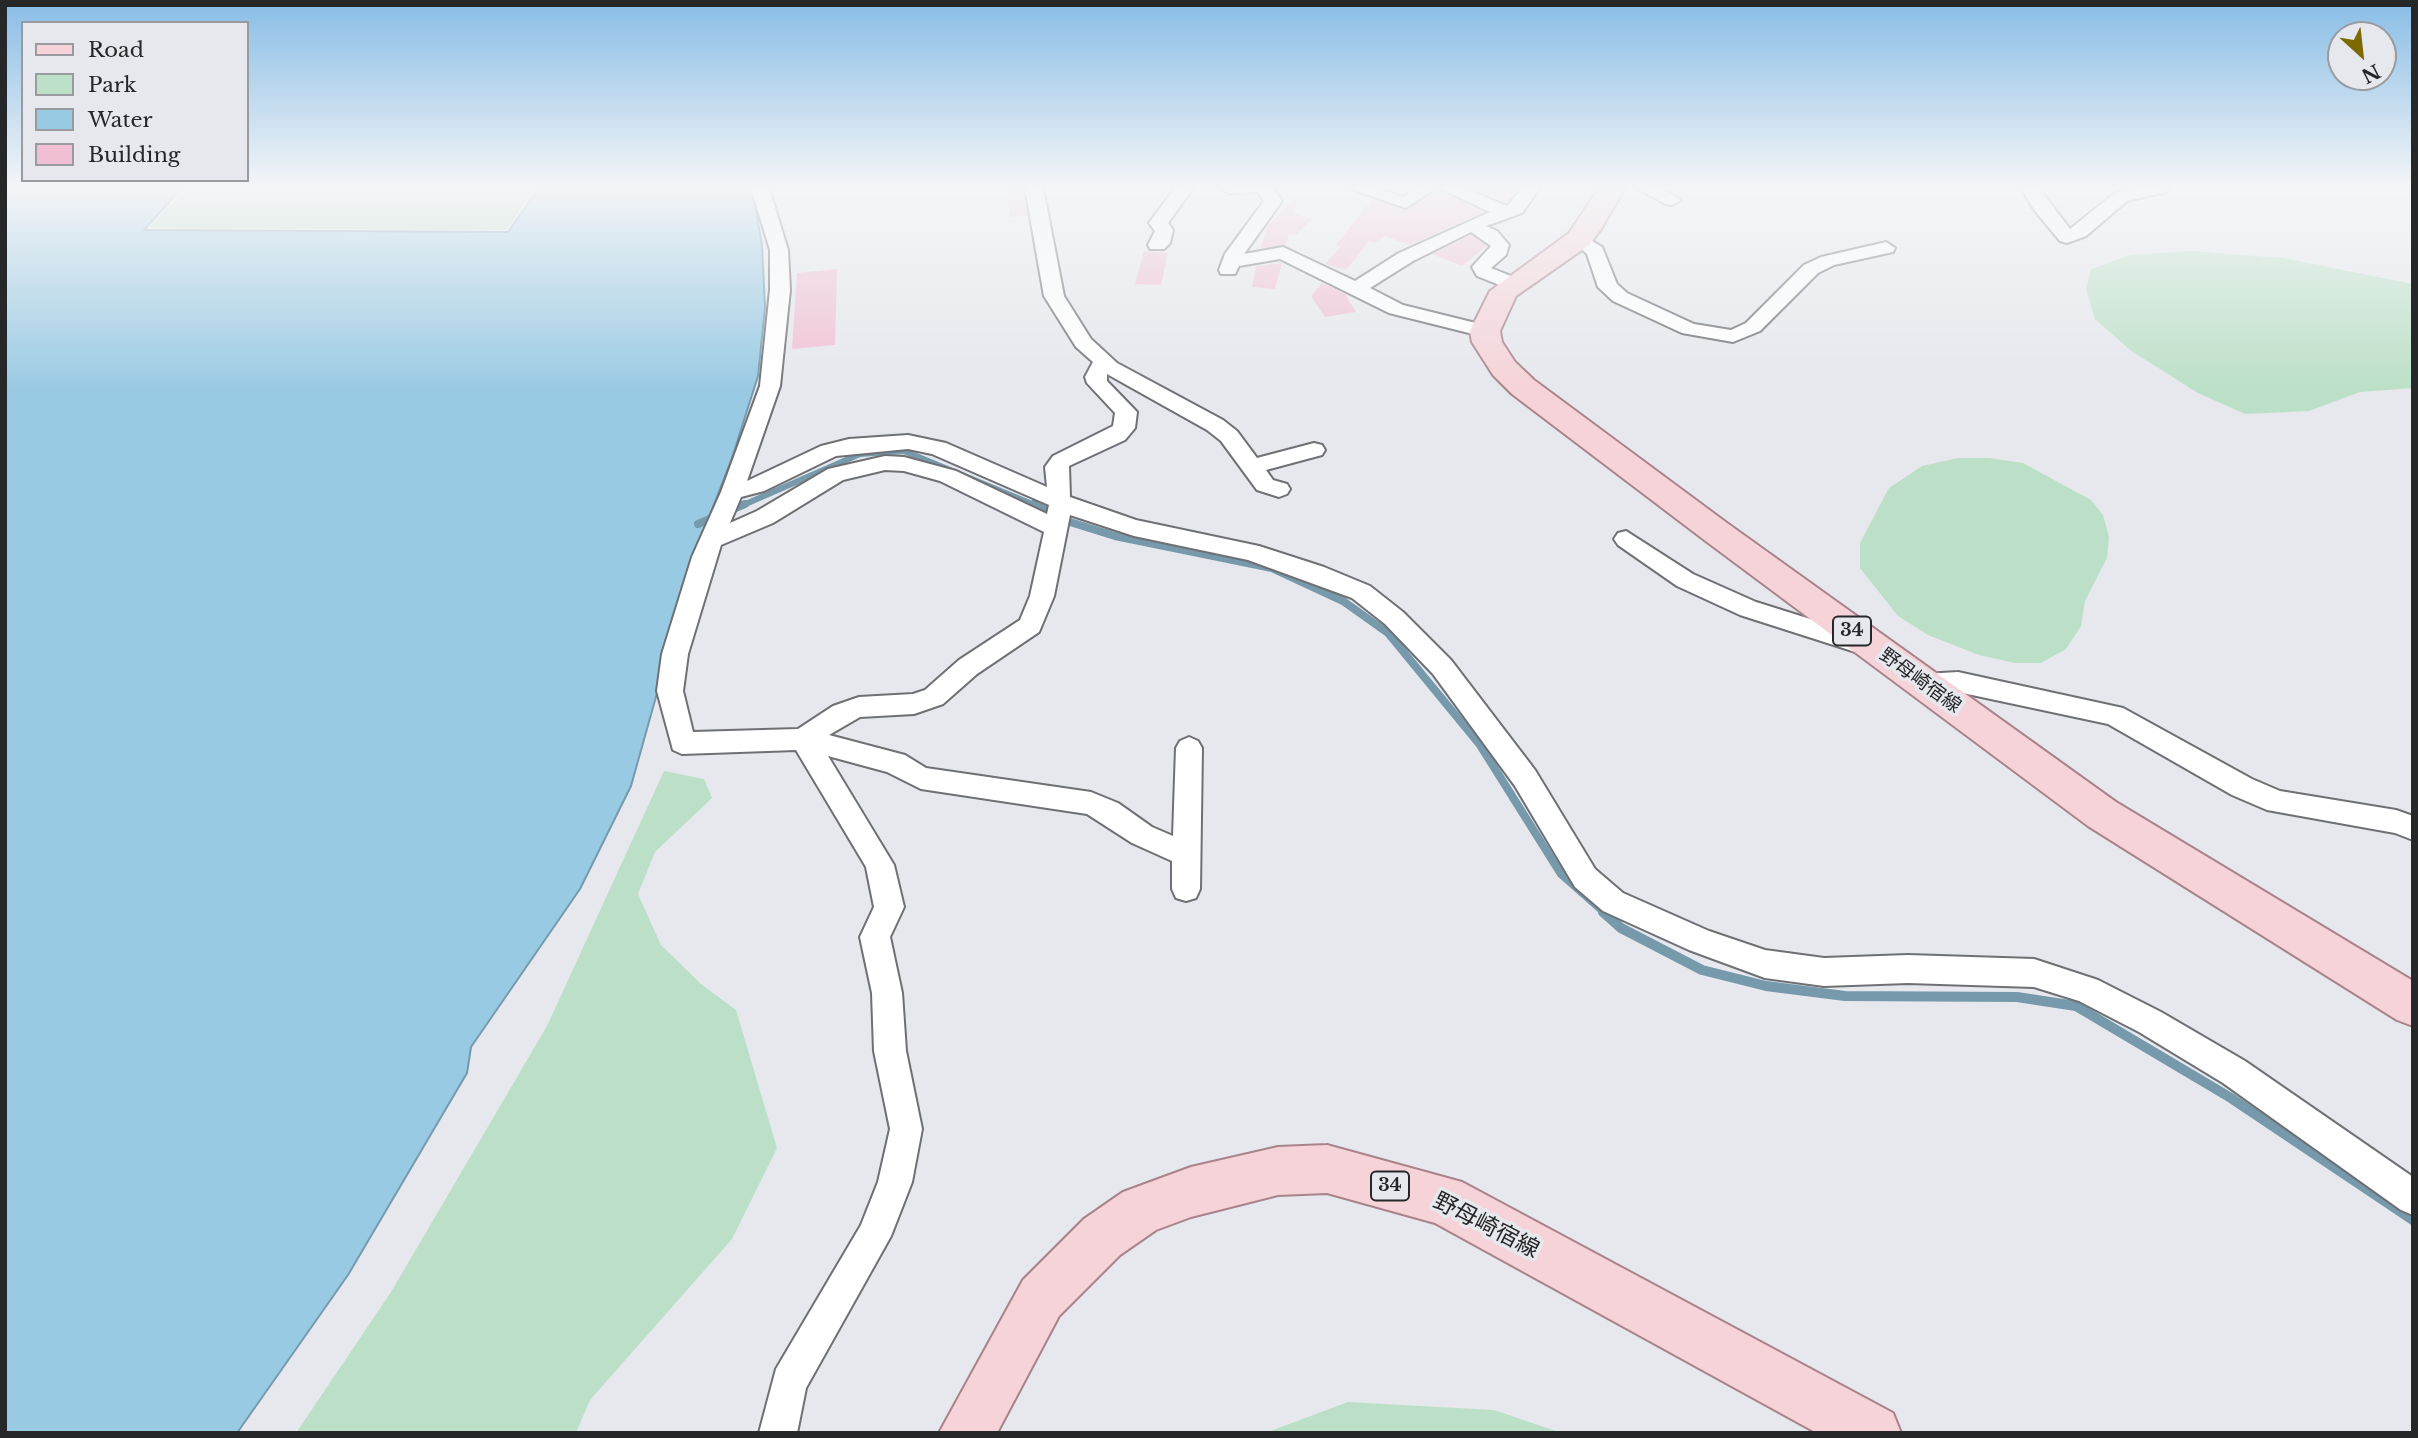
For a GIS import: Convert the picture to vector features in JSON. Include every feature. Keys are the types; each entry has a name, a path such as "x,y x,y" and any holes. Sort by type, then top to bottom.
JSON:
{"main road":[{"path":"1485,331 1504,291 1556,255"},
{"name":"野母崎宿線","path":"1485,331 1487,342 1503,368 1523,387 2102,814 2413,1005"},
{"name":"野母崎宿線","path":"967,1433 1041,1298 1102,1237 1141,1210 1191,1192 1278,1171 1327,1169 1444,1200 1873,1433"}],"street":[{"path":"779,255 780,290 770,386 730,497 712,535 676,654 670,691 682,743 803,739 895,763 921,778 1091,803 1108,811 1142,835 1188,855"},
{"path":"1046,255 1054,296 1083,342 1103,362 1215,425 1229,436 1249,467 1265,485 1279,489"},
{"path":"1231,265 1237,255"},
{"path":"1231,265 1274,255"},
{"path":"1288,255 1317,267 1354,290 1396,309 1485,331"},
{"path":"1354,290 1412,255"},
{"path":"1494,255 1480,267 1492,276 1514,284"},
{"path":"1596,255 1608,287 1620,298 1689,329 1722,335 1742,334 1753,327 1811,269 1828,261 1854,255"},
{"path":"803,739 842,713 859,707 914,704 934,697 968,667 1030,626 1042,596 1060,505 1056,467 1061,461 1117,435 1124,428 1126,412 1097,383 1095,377 1103,362"},
{"path":"730,497 829,451 849,446 908,442 938,448 1058,500 1134,528 1251,552 1316,573 1361,592 1394,618 1442,667 1525,778 1585,878 1613,902 1700,941 1765,964 1824,972 1908,969 2034,973 2087,990 2150,1022 2234,1072 2413,1198"},
{"path":"1249,467 1314,450"},
{"path":"712,535 765,517 836,474 885,463 916,466 948,476 1054,527"},
{"path":"1626,539 1685,580 1749,609 1795,621 1840,639 1877,649"},
{"path":"1924,684 1958,682 2115,715 2242,787 2277,802 2396,822 2413,828"},
{"path":"778,1433 789,1382 874,1236 895,1182 906,1129 890,1051 887,993 875,937 889,907 880,865 803,739"},
{"path":"1186,889 1189,748"}],"green space":[{"path":"2130,255 2245,255 2283,258 2413,284 2413,388 2360,392 2309,411 2245,414 2198,393 2130,350 2095,319 2086,289 2091,269"},
{"path":"1958,458 1989,458 2023,463 2091,500 2103,515 2109,537 2107,558 2085,601 2081,626 2066,649 2041,663 2015,663 1979,655 1928,635 1898,616 1860,568 1860,543 1889,488 1922,466"},
{"path":"664,771 704,779 712,798 655,852 638,894 661,945 701,984 736,1010 777,1148 732,1239 590,1400 576,1433 296,1433 391,1292 547,1026"},
{"path":"1348,1402 1494,1410 1562,1433 1265,1433"}],"water":[{"path":"5,255 762,255 765,307 758,376 732,458 699,543 631,786 580,889 471,1047 467,1073 348,1275 237,1433 5,1433"}],"building":[{"path":"1143,255 1168,255 1161,285 1135,284"},
{"path":"1333,255 1358,255 1346,270 1325,264"},
{"path":"1435,255 1476,255 1462,266"},
{"path":"1282,263 1275,289 1252,287 1256,266"},
{"path":"837,269 835,345 792,349 797,273"},
{"path":"1322,283 1345,294 1356,312 1325,317 1311,296"}],"waterway":[{"path":"741,506 860,454 904,451 1037,506"},
{"path":"698,524 745,504"},
{"path":"1034,504 1070,522 1115,536 1272,568 1343,601 1388,633 1480,745 1561,874 1605,913"},
{"path":"1603,912 1621,928 1702,970 1766,986 1845,996 2017,997 2076,1006 2231,1098 2413,1220"}]}
